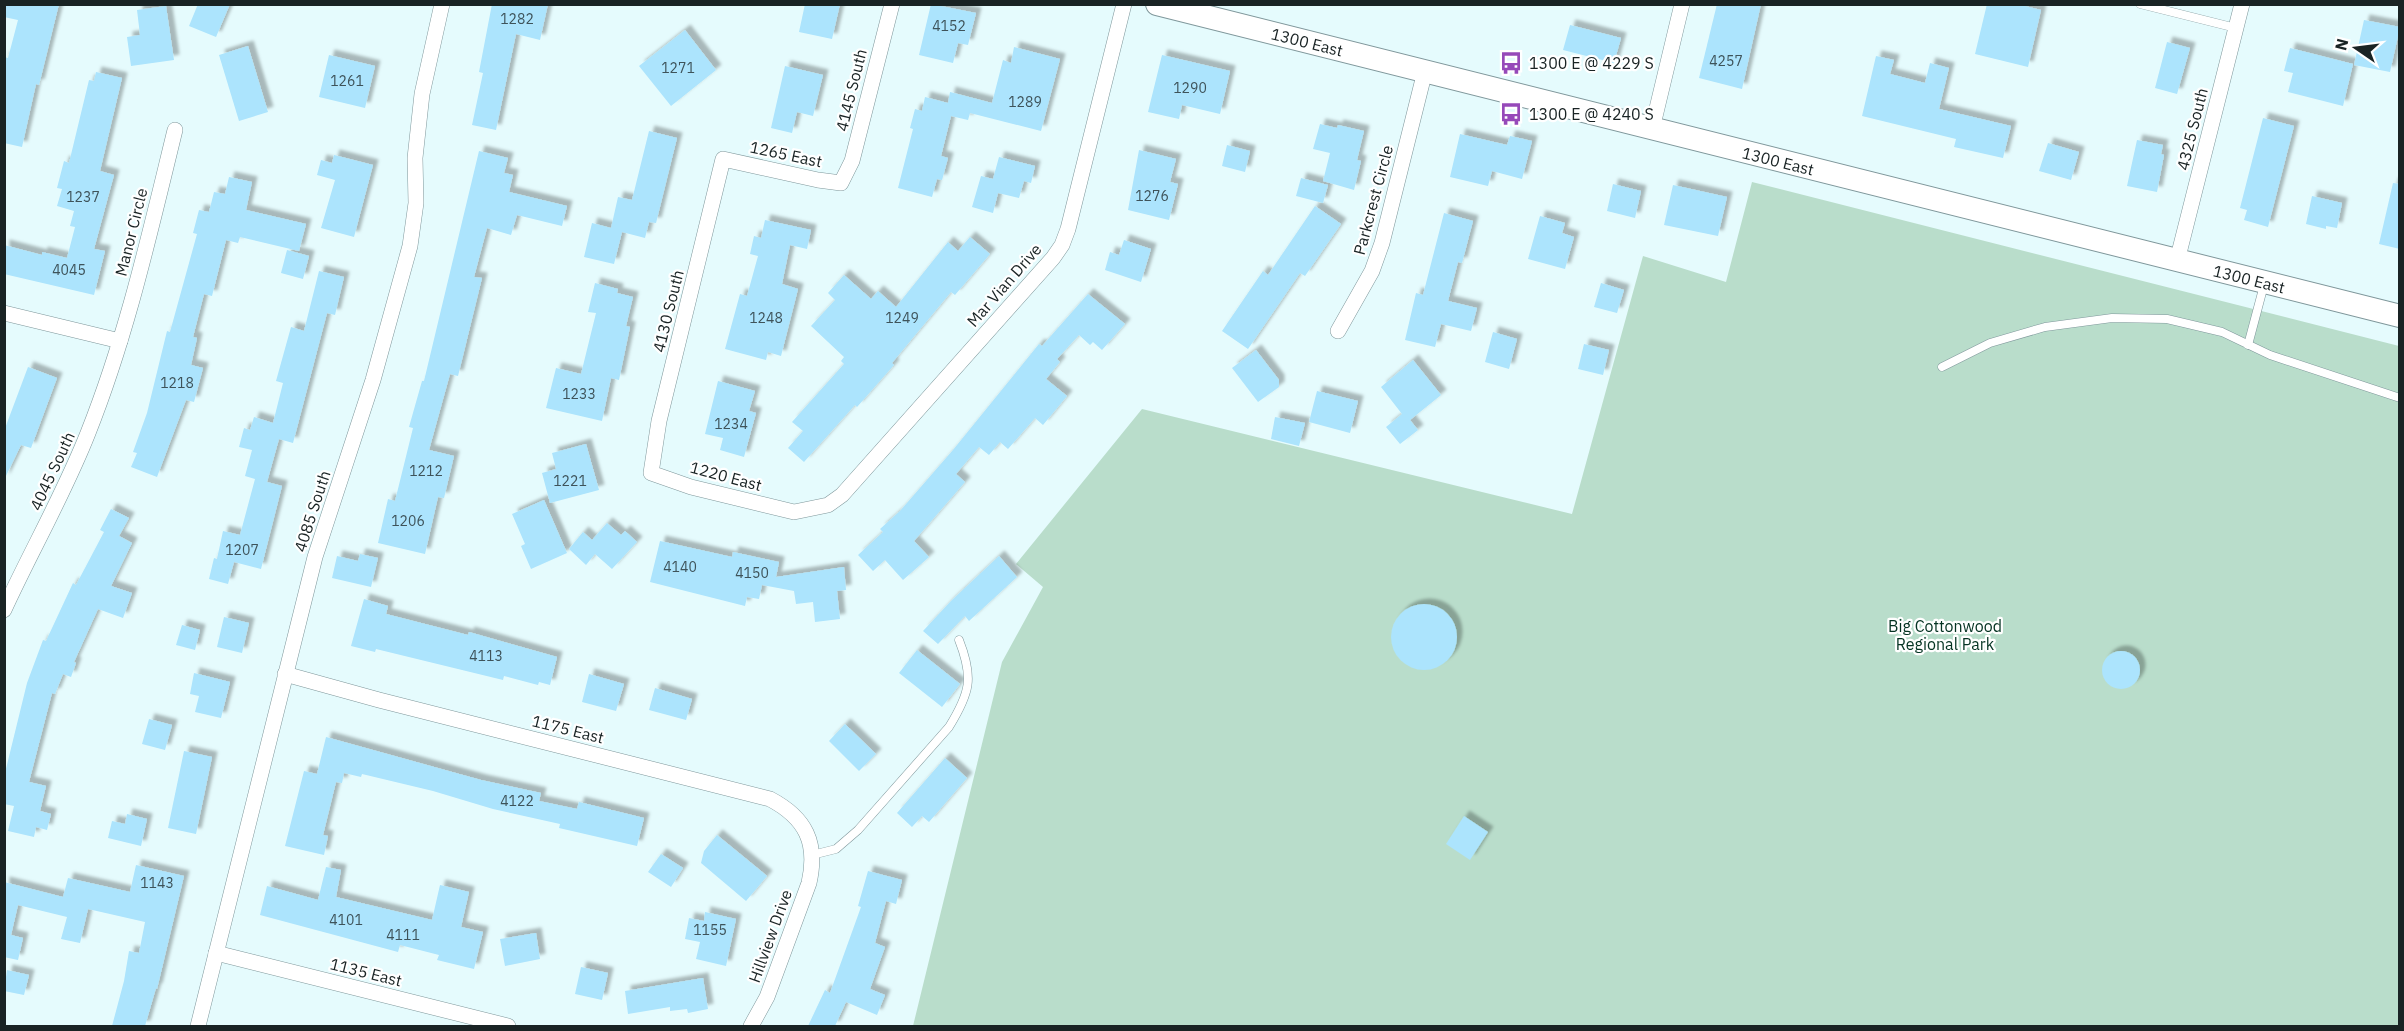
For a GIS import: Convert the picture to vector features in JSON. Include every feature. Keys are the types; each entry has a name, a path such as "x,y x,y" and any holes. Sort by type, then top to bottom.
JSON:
{"main road":[{"name":"1300 East","path":"1156,4 2400,316"}],"street":[{"name":"4085 South","path":"198,1026 315,557 373,380 410,246 417,203 415,158 422,94 442,4"},
{"name":"4145 South","path":"842,183 852,161 892,4"},
{"name":"Mar Vian Drive","path":"794,512 828,505 842,495 1053,258 1062,245 1068,229 1124,4"},
{"path":"1652,129 1682,4"},
{"name":"4325 South","path":"2177,261 2242,4"},
{"name":"Parkcrest Circle","path":"1338,331 1372,271 1382,243 1425,71"},
{"name":"Manor Circle","path":"120,341 175,130"},
{"name":"1265 East","path":"723,159 818,180 842,183"},
{"name":"4130 South","path":"651,473 659,421 723,159"},
{"path":"4,313 120,341"},
{"name":"4045 South","path":"4,610 73,470 90,430 120,341"},
{"name":"1220 East","path":"651,473 691,487 794,512"},
{"name":"1175 East","path":"285,674 379,700 770,798 789,809 804,827 812,855"},
{"name":"Hillview Drive","path":"751,1026 767,997 809,884 813,869 812,855"},
{"name":"1135 East","path":"216,953 507,1026"}],"lane":[{"path":"2140,4 2236,28"},
{"path":"2248,345 2264,283"},
{"path":"1942,367 1990,343 2045,327 2112,318 2167,319 2222,332 2270,355 2400,398"},
{"path":"812,855 836,849 858,830 949,728 961,708 967,691 969,664 959,640"}],"green space":[{"name":"Big Cottonwood Regional Park","path":"1752,182 2399,346 2399,1026 913,1026 1002,662 1043,587 1016,564 1142,409 1572,514 1643,256 1726,282"}],"building":[{"path":"4,4 59,4 39,85 36,84 22,147 4,143 4,57 8,58 18,20 4,17"},
{"path":"198,4 230,4 216,37 189,26"},
{"path":"492,4 548,4 540,40 516,34 496,130 472,125 483,73 479,72"},
{"path":"805,4 840,4 832,39 799,32"},
{"path":"931,4 976,13 968,45 958,43 953,63 919,55"},
{"path":"1717,4 1761,4 1742,89 1699,78"},
{"path":"1987,4 2017,4 2041,10 2028,67 1975,54"},
{"path":"166,6 174,60 131,66 127,37 140,35 137,10"},
{"path":"2364,20 2400,27 2390,72 2354,65"},
{"path":"1570,25 1621,38 1614,63 1563,50"},
{"path":"685,30 716,70 671,106 639,66"},
{"path":"2167,42 2190,48 2177,94 2155,88"},
{"path":"248,46 268,112 239,121 219,55"},
{"path":"1014,47 1060,59 1041,131 970,113 968,120 951,116 941,156 948,158 942,180 937,179 932,197 898,188 913,129 910,128 915,109 922,111 925,97 948,103 950,92 992,103 1003,60 1011,63"},
{"path":"2290,48 2353,64 2343,106 2288,92 2293,73 2284,71"},
{"path":"329,55 375,66 365,108 319,97"},
{"path":"1162,55 1230,71 1220,114 1182,105 1179,119 1148,112"},
{"path":"1876,56 1894,60 1890,74 1925,83 1930,63 1949,68 1939,109 2011,126 2003,158 1954,147 1956,139 1862,116"},
{"path":"785,66 823,75 813,116 797,112 792,133 771,128"},
{"path":"96,72 122,78 100,171 114,175 94,249 105,251 94,295 4,274 4,245 42,255 42,252 67,258 75,227 70,226 74,211 57,206 62,189 57,188 64,161 69,163 89,80 94,81"},
{"path":"2263,118 2294,126 2268,227 2244,220 2247,210 2240,208"},
{"path":"1320,124 1337,128 1338,125 1364,131 1357,160 1361,161 1354,190 1323,181 1330,153 1313,149"},
{"path":"649,131 677,138 656,223 649,222 645,238 622,232 614,264 584,257 592,223 611,228 618,197 632,200"},
{"path":"1460,134 1507,145 1510,136 1532,141 1522,179 1492,171 1488,186 1450,177"},
{"path":"2137,140 2163,145 2161,154 2164,155 2157,192 2127,186"},
{"path":"2048,143 2079,152 2071,180 2039,171"},
{"path":"1227,145 1250,151 1245,172 1222,166"},
{"path":"1139,150 1176,159 1170,182 1178,184 1169,220 1128,210"},
{"path":"479,151 508,158 504,173 513,175 509,192 567,206 562,226 517,215 511,235 487,228 474,277 482,278 458,376 450,374 429,450 454,456 444,498 438,497 425,554 378,543 388,499 395,501 413,428 409,427 422,381 424,381"},
{"path":"334,155 373,165 354,237 321,228 335,180 317,175 321,160 332,163"},
{"path":"999,157 1035,166 1031,183 1024,181 1019,198 998,193 993,213 972,207 981,176 993,179"},
{"path":"229,177 252,182 246,210 306,224 299,251 240,237 238,243 226,240 212,296 204,294 193,337 197,338 191,365 203,368 194,402 186,400 157,477 131,467 137,453 133,452 147,413 167,331 170,332 197,234 193,233 199,210 209,212 214,192 225,194"},
{"path":"1301,178 1328,185 1323,203 1296,196"},
{"path":"2393,183 2400,184 2400,249 2379,244"},
{"path":"1613,184 1641,191 1635,218 1607,211"},
{"path":"1673,185 1727,197 1718,236 1664,225"},
{"path":"2312,196 2342,203 2337,228 2326,226 2326,229 2306,224"},
{"path":"1315,206 1341,224 1305,276 1300,273 1248,349 1222,331 1263,271 1268,275"},
{"path":"1444,213 1473,221 1462,263 1458,262 1448,301 1477,308 1471,331 1441,324 1435,347 1405,340 1416,293 1423,295"},
{"path":"1540,216 1565,223 1562,233 1574,237 1565,269 1528,259"},
{"path":"765,220 811,230 807,249 790,245 782,284 798,289 781,356 768,352 766,360 725,349 740,294 747,296 758,256 750,254 754,236 761,238"},
{"path":"970,237 990,254 955,295 951,292 892,363 894,365 804,462 788,448 803,431 792,422 844,364 841,361 844,357 811,326 835,300 828,293 844,275 871,299 878,291 896,307 948,242 958,251"},
{"path":"1124,240 1151,249 1141,282 1105,270 1110,252 1119,255"},
{"path":"287,250 309,256 303,279 281,273"},
{"path":"319,271 344,277 335,315 327,313 293,443 279,439 267,482 282,486 261,569 234,562 228,584 209,579 214,558 217,559 223,531 240,535 255,479 245,476 252,450 239,447 244,428 250,430 254,417 273,423 283,383 276,381 291,327 304,331"},
{"path":"595,283 618,289 617,293 633,297 626,326 630,327 619,380 611,378 602,421 546,408 556,368 581,374 596,313 588,312"},
{"path":"1601,283 1624,290 1617,313 1594,307"},
{"path":"1088,294 1125,324 1102,350 1093,342 1090,345 1079,335 1057,359 1060,362 1046,379 1067,396 1043,425 1035,418 1008,449 1000,442 989,455 979,447 956,474 965,482 914,541 929,557 903,580 885,560 873,571 858,555 883,532 880,529 900,511 953,450 1039,344 1042,346"},
{"path":"1493,332 1517,339 1509,369 1485,362"},
{"path":"1584,344 1609,350 1603,375 1578,369"},
{"path":"1256,350 1279,380 1279,387 1258,402 1232,368"},
{"path":"1413,360 1441,395 1410,420 1418,430 1400,444 1386,427 1402,414 1381,387"},
{"path":"28,367 57,378 31,448 21,445 4,480 4,431"},
{"path":"718,381 755,391 749,411 756,413 744,457 720,450 723,438 705,434"},
{"path":"1317,391 1358,401 1350,433 1309,422"},
{"path":"1275,417 1305,423 1299,446 1271,439"},
{"path":"586,444 599,490 550,503 542,473 556,469 552,453"},
{"path":"544,500 567,553 531,569 521,546 525,544 512,514"},
{"path":"111,509 129,518 119,536 132,543 111,586 132,593 123,618 98,609 74,662 76,663 71,677 63,674 55,694 52,693 29,782 46,786 40,811 51,814 47,830 36,827 34,837 8,831 14,806 4,804 4,777 27,683 43,640 46,641 73,583 76,585 104,532 100,530"},
{"path":"607,523 621,535 625,531 637,542 612,569 595,554 586,565 569,549 583,532 592,540"},
{"path":"660,541 732,557 733,552 779,562 776,577 844,567 846,590 837,591 840,619 815,622 813,602 796,604 794,591 762,585 759,599 747,597 745,606 650,582"},
{"path":"360,554 378,558 371,587 332,578 337,556 358,561"},
{"path":"999,556 1017,577 969,621 965,616 938,644 923,631"},
{"path":"364,599 388,606 386,614 468,635 469,632 557,657 550,685 539,682 538,685 504,676 503,680 376,649 375,652 351,646"},
{"path":"1424,604 1437,607 1447,614 1454,624 1457,637 1454,650 1447,660 1437,667 1424,670 1411,667 1401,660 1394,650 1391,637 1394,624 1401,614 1411,607"},
{"path":"224,617 249,623 242,653 217,647"},
{"path":"182,625 200,630 195,650 176,645"},
{"path":"917,650 960,684 942,707 899,673"},
{"path":"2121,651 2135,656 2140,670 2135,684 2121,689 2107,684 2102,670 2107,656"},
{"path":"194,673 230,682 221,718 195,712 199,696 190,694"},
{"path":"589,674 624,684 616,711 582,702"},
{"path":"655,688 692,699 686,720 649,710"},
{"path":"149,719 172,725 165,750 142,744"},
{"path":"845,724 876,754 859,771 829,741"},
{"path":"326,737 481,780 541,793 539,801 577,809 579,802 644,818 637,846 559,828 560,824 493,809 433,791 362,774 361,777 344,773 342,783 336,782 323,835 328,836 324,855 285,846 304,771 317,774"},
{"path":"184,751 212,757 196,834 168,828"},
{"path":"945,758 967,778 929,822 922,816 912,827 897,813"},
{"path":"127,814 147,819 141,846 108,838 112,821 125,824"},
{"path":"1464,816 1488,832 1470,860 1446,844"},
{"path":"717,835 767,876 746,901 701,863 704,851"},
{"path":"661,854 683,868 671,887 648,872"},
{"path":"136,865 184,876 157,989 145,1026 112,1026 129,951 139,953 145,922 88,909 80,943 61,939 67,917 18,905 11,935 23,938 18,960 4,957 4,882 63,897 68,878 130,892"},
{"path":"326,867 341,870 336,897 432,920 440,885 469,892 461,927 483,932 474,969 437,960 439,955 400,945 398,952 260,915 267,886 318,900"},
{"path":"868,871 902,880 896,904 886,901 875,943 885,947 870,989 885,995 877,1015 846,1002 835,1026 808,1026 825,990 830,993 861,907 858,906"},
{"path":"705,912 736,919 726,966 696,959 700,942 685,939 689,918 704,921"},
{"path":"536,933 540,959 505,966 500,939"},
{"path":"581,967 608,973 602,1000 575,994"},
{"path":"7,970 29,975 24,995 4,991"},
{"path":"703,978 708,1009 688,1013 687,1009 670,1011 670,1007 628,1014 625,991"}],"place":[{"name":"1300 E @ 4229 S","path":"1511,63"},
{"name":"1300 E @ 4240 S","path":"1511,114"}]}
